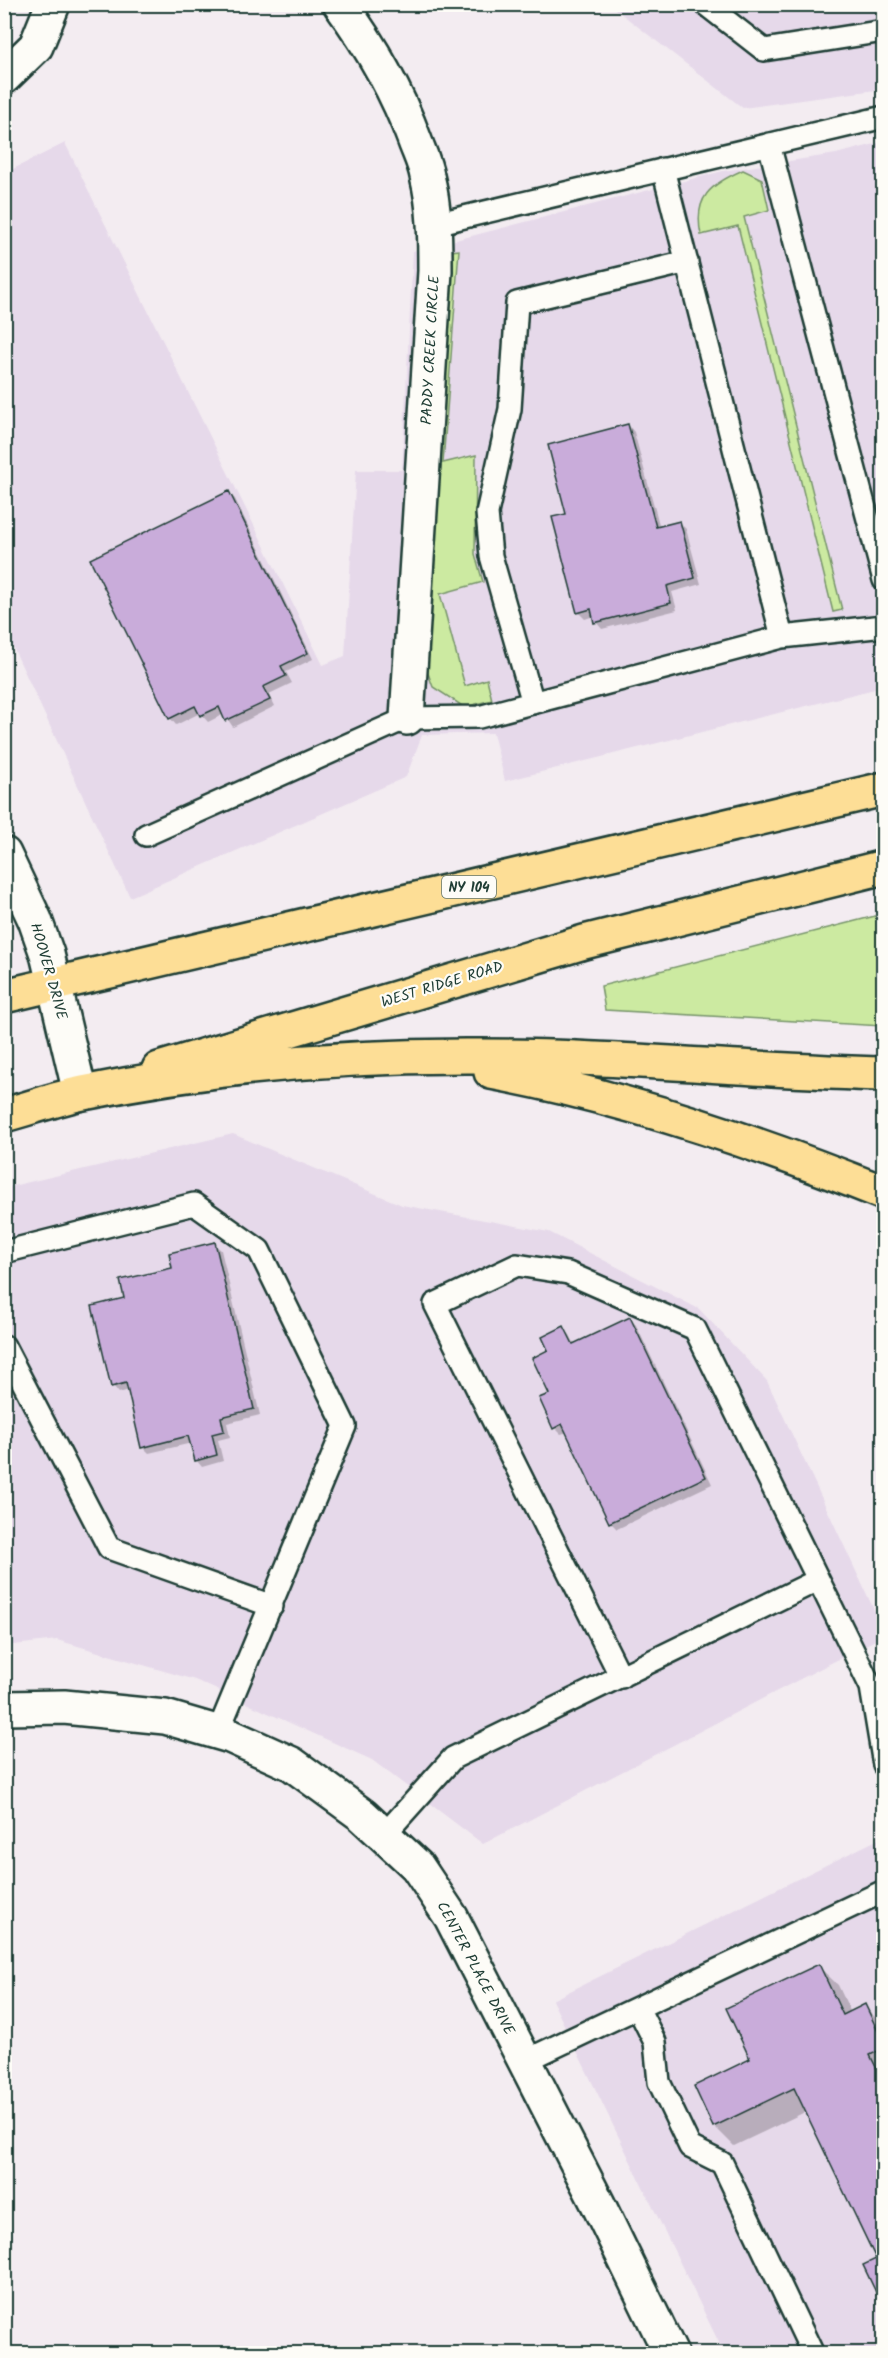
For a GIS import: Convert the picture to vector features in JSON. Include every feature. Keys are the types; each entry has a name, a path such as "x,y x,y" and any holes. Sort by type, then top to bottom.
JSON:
{"main road":[{"name":"NY 104","path":"4,996 884,789"},
{"name":"WEST RIDGE ROAD","path":"4,1115 573,945 884,867"},
{"path":"80,1093 228,1071 367,1058 518,1056 884,1074"},
{"path":"367,1058 454,1066 571,1089 701,1127 884,1193"}],"street":[{"path":"4,77 36,46 53,4"},
{"name":"PADDY CREEK CIRCLE","path":"340,4 385,74 407,119 427,174 435,224 435,271 407,718"},
{"name":"HOOVER DRIVE","path":"4,854 35,920 47,954 80,1093"},
{"name":"CENTER PLACE DRIVE","path":"4,1708 64,1707 165,1718 231,1736 292,1764 362,1815 417,1866 451,1917 671,2354"}],"lane":[{"path":"705,4 764,50 884,31"},
{"path":"435,224 884,117"},
{"path":"768,144 884,580"},
{"path":"663,169 782,637"},
{"path":"533,703 491,556 487,513 510,409 517,303 687,262"},
{"path":"146,835 407,718 479,717 782,637 884,626"},
{"path":"4,1252 194,1204 259,1250 345,1426 218,1732"},
{"path":"621,1677 435,1304 517,1265 568,1273 694,1329 871,1687 884,1765"},
{"path":"4,1346 109,1548 272,1606"},
{"path":"384,1835 453,1758 818,1580"},
{"path":"525,2061 884,1891"},
{"path":"638,2008 655,2042 658,2082 690,2146 722,2163 813,2354"}],"shaded area":[{"path":"610,5 883,5 883,89 743,108"},
{"path":"883,142 883,687 505,781 493,733 422,735 406,777 130,897 5,630 5,173 65,143 323,665 345,656 356,470 402,470 413,251 723,171 836,154"},
{"path":"233,1134 402,1205 549,1232 699,1309 767,1381 883,1629 883,1636 483,1844 372,1760 195,1680 57,1640 5,1646 4,1188"},
{"path":"883,1837 883,2353 724,2353 552,2000"}],"green space":[{"path":"743,170 762,179 769,210 744,217 842,610 833,612 738,226 701,235 699,222 702,201 714,187"},
{"path":"459,250 443,463 476,455 475,554 483,582 440,594 465,686 487,679 492,700 464,707 433,687 425,665 451,251"},
{"path":"883,914 883,1026 605,1010 601,986"}],"building":[{"path":"628,424 656,527 680,521 695,578 667,586 671,603 594,623 591,609 577,613 552,517 566,514 548,445"},
{"path":"229,491 308,653 281,666 286,676 263,687 270,700 225,721 219,707 200,716 195,706 169,719 90,559"},
{"path":"215,1242 254,1409 221,1417 224,1431 212,1434 217,1455 195,1461 188,1436 141,1448 126,1383 111,1387 92,1306 124,1298 120,1280 172,1268 169,1253"},
{"path":"630,1317 706,1477 609,1523 562,1424 553,1429 539,1398 549,1394 532,1358 548,1350 542,1337 564,1326 573,1344"},
{"path":"819,1964 843,2015 865,2004 884,2044 884,2048 870,2055 884,2083 884,2309 863,2265 876,2259 794,2088 713,2127 694,2086 750,2059 726,2008"}]}
